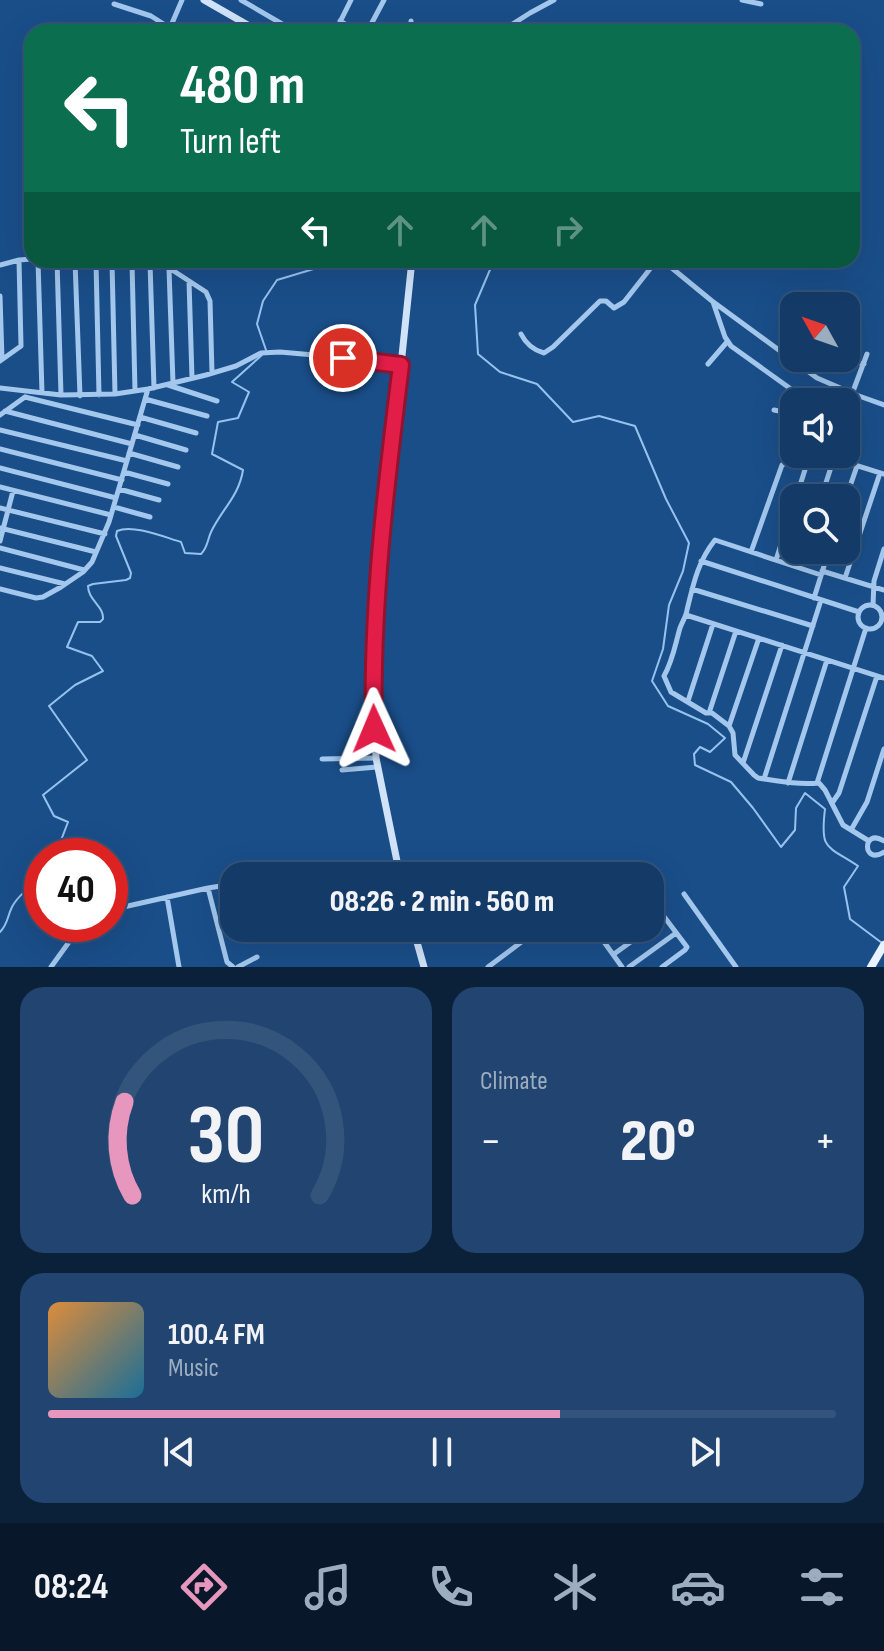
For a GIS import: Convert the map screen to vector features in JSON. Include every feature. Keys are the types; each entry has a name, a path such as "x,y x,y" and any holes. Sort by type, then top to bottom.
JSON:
{"main road":[{"path":"871,967 883,946"}],"street":[{"path":"173,24 182,0"},
{"path":"204,0 214,2 248,24"},
{"path":"241,0 282,24"},
{"path":"339,24 351,0"},
{"path":"371,24 384,0"},
{"path":"514,24 554,0"},
{"path":"742,0 761,4"},
{"path":"114,4 151,16 162,24"},
{"path":"340,21 345,24"},
{"path":"1,360 21,346 19,260"},
{"path":"0,265 24,260"},
{"path":"38,268 42,393"},
{"path":"59,268 61,395"},
{"path":"75,268 80,396"},
{"path":"96,268 99,395"},
{"path":"112,268 115,394"},
{"path":"132,268 135,391"},
{"path":"0,589 36,598 51,594 85,570 97,552 151,388 150,268"},
{"path":"397,862 377,762 373,709 374,654 381,556 411,268"},
{"path":"521,334 525,342 544,353 600,301 606,301 614,308 624,302 652,268"},
{"path":"669,268 817,378 839,388"},
{"path":"169,269 206,292 210,301 212,373"},
{"path":"169,269 170,384"},
{"path":"189,281 192,378"},
{"path":"0,296 1,360"},
{"path":"712,301 727,342 789,388"},
{"path":"547,340 554,346"},
{"path":"708,364 727,342"},
{"path":"1,389 80,396 115,394 212,373 236,366 261,353 280,352 401,365"},
{"path":"854,388 867,354"},
{"path":"860,363 864,364"},
{"path":"170,384 217,401"},
{"path":"2,413 32,392"},
{"path":"25,397 138,425"},
{"path":"860,397 884,405"},
{"path":"145,399 207,416"},
{"path":"774,410 780,412"},
{"path":"2,413 132,444"},
{"path":"140,417 196,433"},
{"path":"0,430 127,461"},
{"path":"135,435 186,450"},
{"path":"0,449 122,480"},
{"path":"129,453 178,467"},
{"path":"845,578 882,473 860,467"},
{"path":"0,468 116,498"},
{"path":"751,552 781,468"},
{"path":"124,472 168,484"},
{"path":"0,487 111,515"},
{"path":"119,489 159,500"},
{"path":"0,541 13,491"},
{"path":"114,507 150,517"},
{"path":"0,508 105,534"},
{"path":"2,529 97,552"},
{"path":"869,841 841,822 825,790 817,783 788,783 754,775 735,755 733,733 729,726 712,713 706,713 671,692 664,676 672,663 701,561 715,540 884,590"},
{"path":"0,548 85,570"},
{"path":"776,560 780,548"},
{"path":"873,605 874,581 884,549"},
{"path":"701,561 859,612"},
{"path":"814,598 825,564"},
{"path":"0,568 65,584"},
{"path":"692,589 813,626"},
{"path":"764,779 821,600"},
{"path":"865,605 873,605 880,609 883,620 876,627 866,628 859,622 859,612 865,605"},
{"path":"686,615 881,677 839,793 832,803"},
{"path":"688,701 713,624"},
{"path":"817,783 866,628"},
{"path":"709,713 736,631"},
{"path":"729,726 759,638"},
{"path":"743,763 782,645"},
{"path":"788,783 827,660"},
{"path":"851,830 867,802 884,749"},
{"path":"322,759 377,762"},
{"path":"342,770 377,762"},
{"path":"883,837 875,837 867,847 871,854 877,856 884,852"},
{"path":"128,906 220,886"},
{"path":"208,888 227,962 236,967 257,957"},
{"path":"684,894 736,967"},
{"path":"167,897 179,967"},
{"path":"662,967 686,948 664,918"},
{"path":"629,967 676,933"},
{"path":"51,967 69,942"},
{"path":"417,942 424,967"},
{"path":"488,967 521,942"},
{"path":"605,942 622,967"},
{"path":"614,954 631,942"}],"waterway":[{"path":"266,350 257,324 263,301 277,280 317,268"},
{"path":"491,268 475,305 478,354 500,372 537,384 573,422 599,416 635,426 666,499 689,543 683,571 669,605 663,649 652,681 668,706 708,724 725,738 710,752 700,747 694,754 695,765 731,782 781,847 795,830 796,808 805,793 825,809 825,840 832,850 858,866 844,887 850,919 882,943"},
{"path":"62,838 68,822 54,816 43,795 87,760 49,706 75,685 103,671 92,656 67,647 78,622 100,622 103,619 88,586 130,578 131,573 116,536 117,531 124,529 149,532 181,542 185,553 201,554 238,487 243,470 212,454 218,422 238,418 249,392 232,382 262,355"},
{"path":"0,932 12,907 24,892"}],"route":[{"path":"343,358 401,365 381,556 373,668 374,729"}]}
